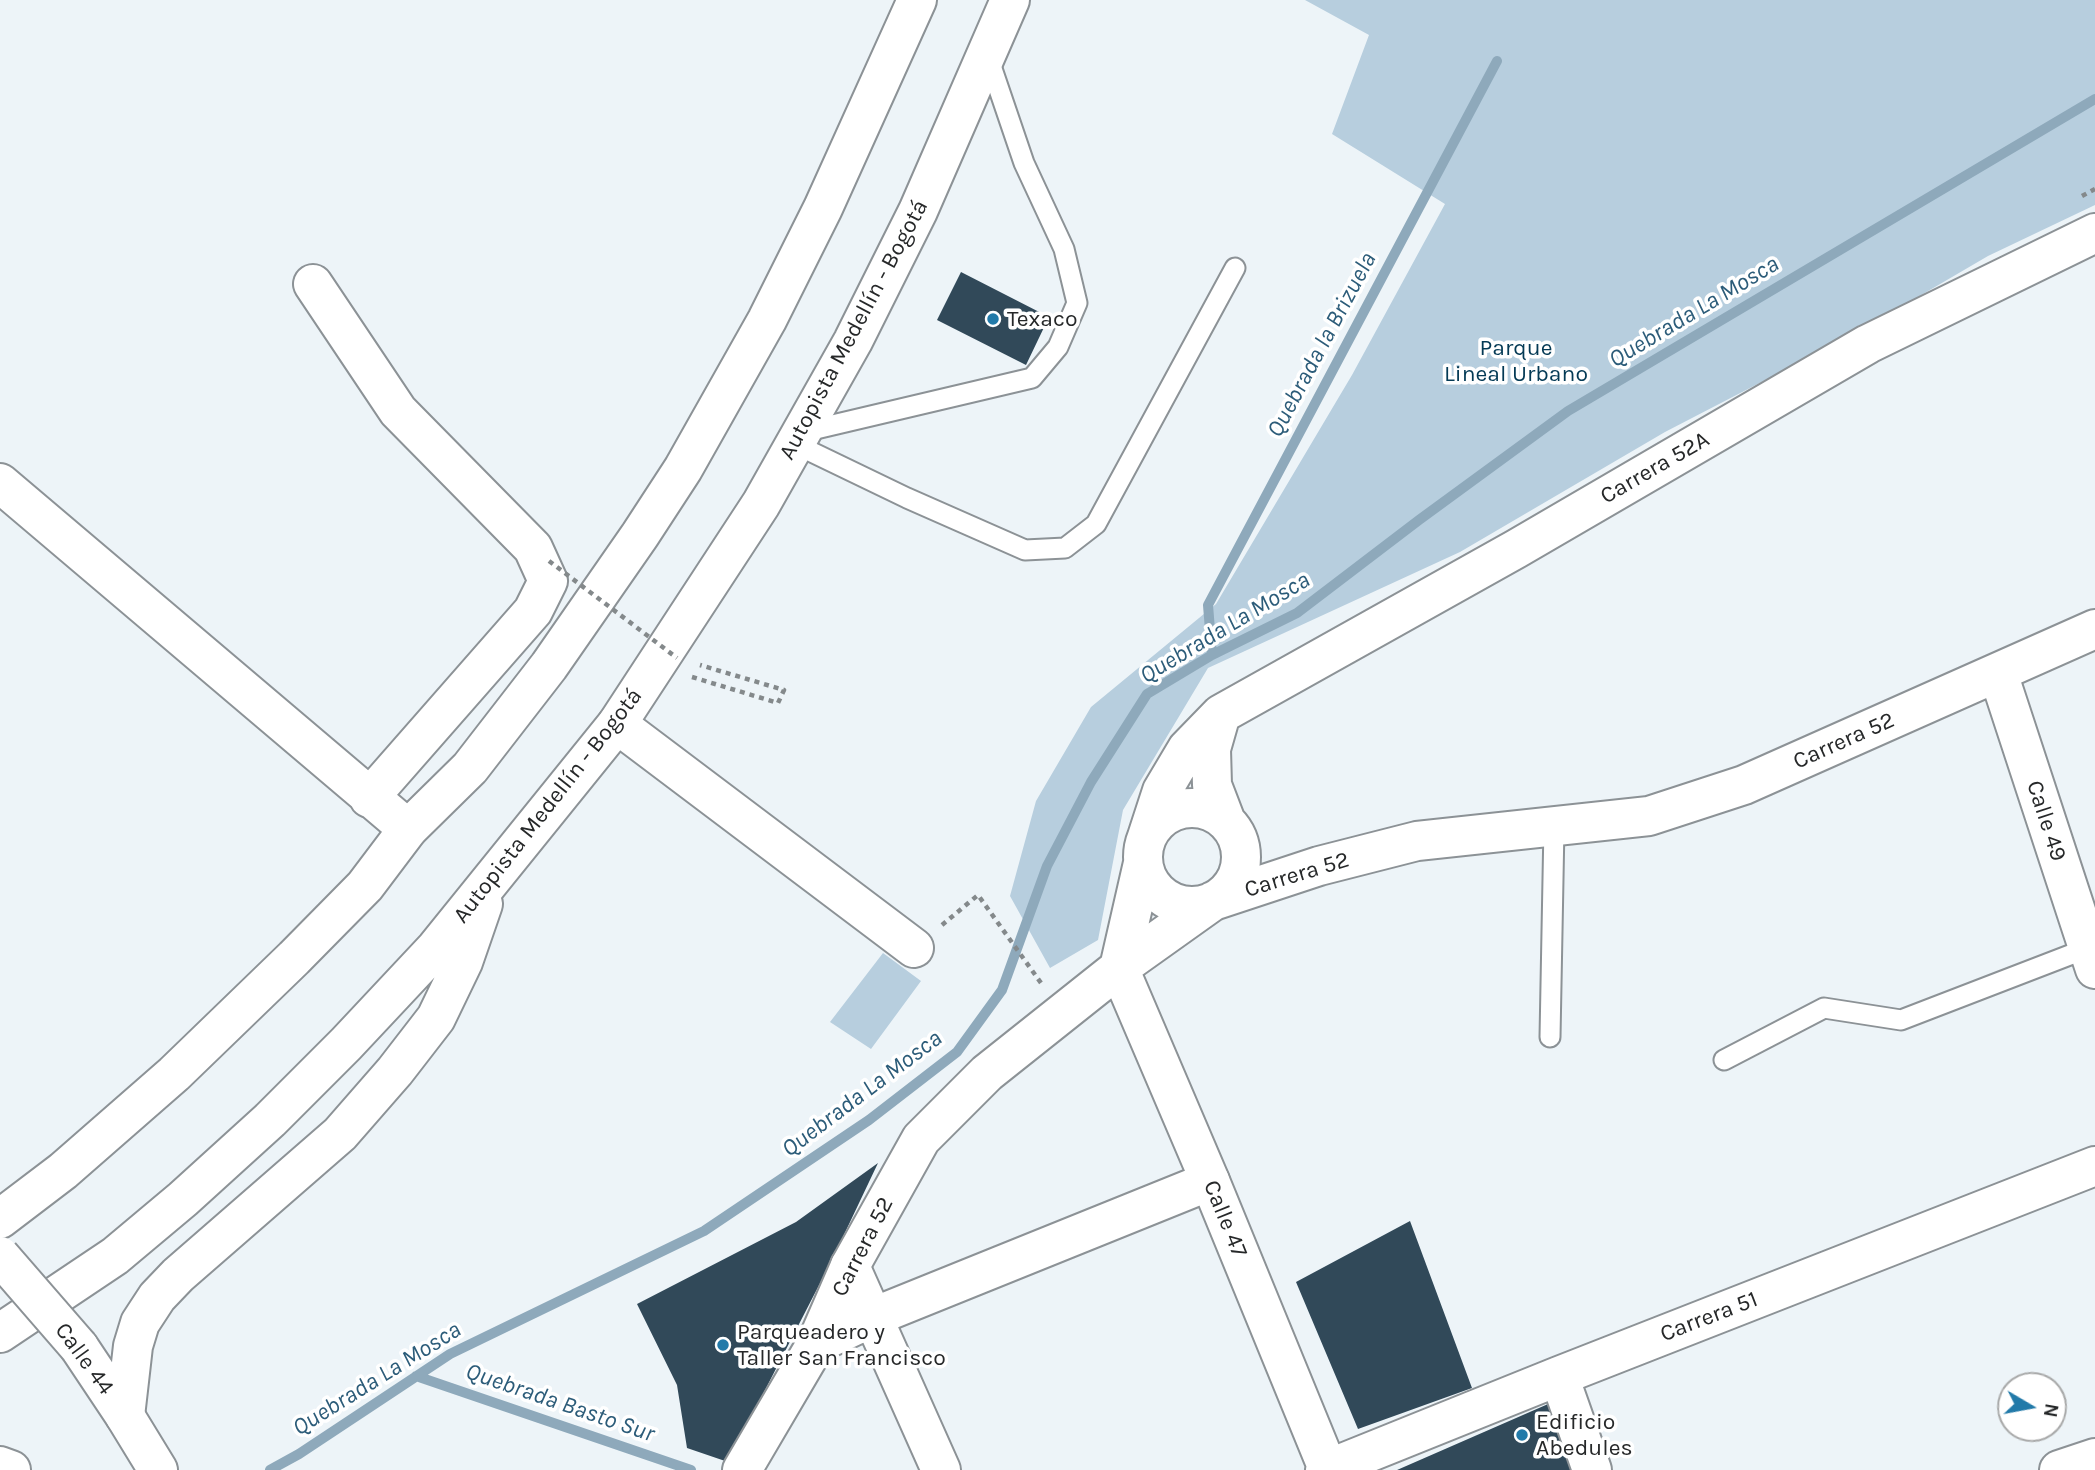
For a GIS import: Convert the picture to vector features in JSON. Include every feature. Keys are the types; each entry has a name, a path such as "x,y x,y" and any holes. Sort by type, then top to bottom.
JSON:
{"main road":[{"path":"0,1219 64,1171 174,1074 294,958 365,886 408,830 470,768 549,666 683,469 767,320 823,208 917,0"},
{"name":"Autopista Medellín - Bogotá","path":"0,1333 115,1256 270,1120 436,948 617,724 761,505 853,341 912,223 1010,0"},
{"name":"Carrera 52A","path":"1119,968 1145,850 1162,791 1187,749 1221,714 1516,549 1868,345 2095,233"},
{"path":"313,284 398,411 533,548 548,581 533,611 369,798"},
{"path":"0,483 408,830"},
{"name":"Carrera 52","path":"742,1470 816,1344 850,1266 921,1139 987,1073 1119,968 1213,901 1319,866 1417,841 1649,816 1744,785 2095,629"},
{"name":"Calle 49","path":"1998,673 2092,958"},
{"path":"1221,714 1211,749 1212,785 1225,819"},
{"path":"617,724 914,948"},
{"path":"1197,807 1212,811 1225,819 1235,831 1241,847 1242,863 1227,892 1201,906 1174,903 1163,897 1146,875 1145,850 1155,824 1167,814 1181,808 1197,807"},
{"path":"125,1416 133,1346 140,1323 157,1297 178,1275 340,1134 395,1071 436,1018 463,962 492,880"},
{"name":"Calle 47","path":"1119,968 1210,1181 1327,1470"},
{"name":"Carrera 51","path":"1327,1470 2095,1166"},
{"path":"816,1344 873,1317 1210,1181"},
{"name":"Calle 44","path":"0,1256 79,1347 153,1462"},
{"path":"850,1266 941,1470"},
{"path":"1559,1376 1592,1470"},
{"path":"2059,1470 2095,1458"},
{"path":"0,1465 12,1470"}],"lane":[{"path":"799,438 1032,378 1058,347 1077,303 1064,249 1024,163 987,54"},
{"path":"799,438 907,498 1026,550 1065,548 1096,524 1236,268"},
{"path":"1550,1037 1553,826"},
{"path":"1724,1060 1824,1008 1901,1020 2092,958"}],"path":[{"path":"549,561 677,658"},
{"path":"689,676 778,703 784,691 691,662"},
{"path":"914,948 978,895 1042,985"}],"green space":[{"name":"Parque Lineal Urbano","path":"1305,0 2095,0 2095,205 1988,256 1858,332 1665,432 1460,552 1208,668 1123,810 1098,940 1050,968 1010,896 1036,801 1091,707 1216,604 1352,375 1445,204 1332,134 1369,35"},
{"path":"883,953 921,981 871,1049 830,1022"}],"building":[{"name":"Texaco","path":"961,272 1049,317 1026,365 937,320"},
{"name":"Parqueadero y Taller San Francisco","path":"878,1163 832,1260 728,1462 687,1448 677,1385 637,1304 796,1222"},
{"path":"1410,1221 1472,1388 1358,1429 1296,1282"},
{"name":"Edificio Abedules","path":"1555,1401 1579,1470 1397,1470"}],"waterway":[{"name":"Quebrada la Brizuela","path":"1212,655 1208,605 1497,61"},
{"name":"Quebrada La Mosca","path":"270,1470 299,1454 450,1354 704,1231 869,1120 957,1052 1002,990 1047,866 1091,782 1147,694 1212,655 1297,613 1568,411 2095,99"},
{"name":"Quebrada Basto Sur","path":"416,1376 691,1470"}],"place":[{"name":"Texaco","path":"993,319"},
{"name":"Parqueadero y Taller San Francisco","path":"723,1345"},
{"name":"Edificio Abedules","path":"1522,1435"}]}
